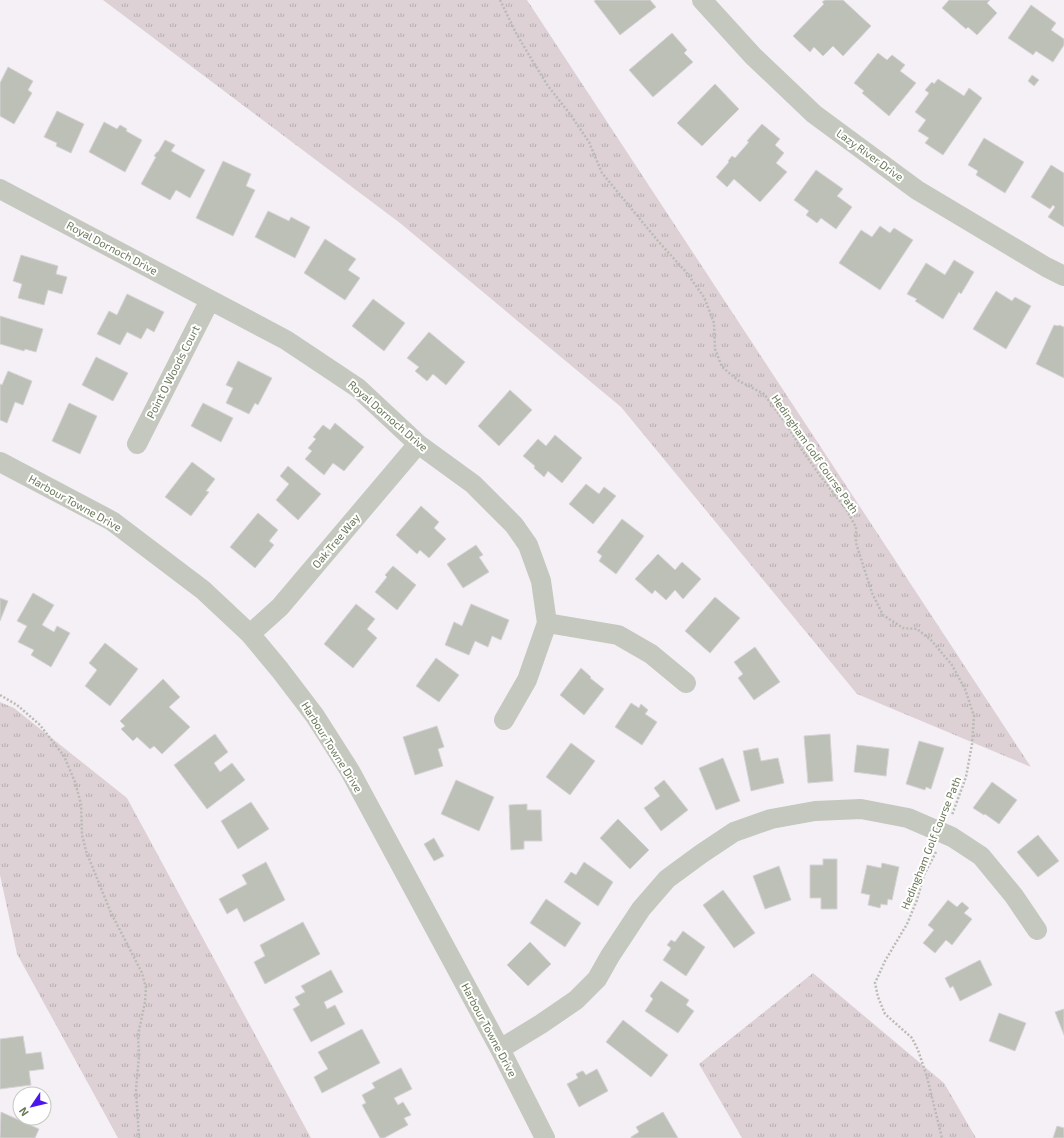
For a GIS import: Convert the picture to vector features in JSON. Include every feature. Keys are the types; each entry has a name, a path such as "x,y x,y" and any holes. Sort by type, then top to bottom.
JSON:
{"street":[{"name":"Lazy River Drive","path":"702,0 753,56 814,114 917,190 1046,267 1064,276"},
{"name":"Royal Dornoch Drive","path":"0,189 286,340 358,388 418,444 473,484 514,525 528,545 541,581 547,623 527,680 504,720"},
{"name":"Point O Woods Court","path":"136,444 210,300"},
{"name":"Oak Tree Way","path":"250,634 280,607 418,444"},
{"name":"Harbour Towne Drive","path":"0,462 112,521 203,590 250,634 280,670 316,716 350,771 500,1049 545,1138"},
{"path":"547,623 618,635 651,654 686,683"},
{"path":"500,1049 541,1024 576,1000 597,979 610,956 641,909 668,879 701,854 734,832 771,819 815,811 861,809 908,818 952,837 981,856 1014,896 1037,930"}],"path":[{"name":"Hedingham Golf Course Path","path":"500,0 516,33 548,86 570,114 589,142 602,173 658,241 686,272 704,298 714,323 715,349 722,367 739,381 764,394 787,425 821,477 846,509 856,527 856,543 872,593 883,614 903,628 917,629 931,640 952,665 965,689 974,716 972,744 966,777 945,834 924,875 917,900 907,924 885,961 876,983 878,997 885,1014 912,1038 918,1050 927,1077 942,1138"},
{"path":"0,695 17,705 40,725 64,756 75,782 81,804 82,835 86,851 111,912 142,973 146,988 145,1002 138,1035 139,1056 136,1090 139,1138"}],"green space":[{"path":"103,0 527,0 1031,767 857,694 621,407 400,223"},
{"path":"0,702 14,708 127,798 311,1138 118,1138 17,954 0,875"},
{"path":"813,973 944,1083 976,1138 742,1138 699,1064"}],"building":[{"path":"650,0 656,7 620,35 594,1"},
{"path":"825,0 843,0 871,26 843,56 833,46 823,56 814,47 810,52 793,36 824,4 822,2"},
{"path":"949,0 990,0 987,3 997,13 977,35 968,27 966,29 942,8"},
{"path":"1031,5 1056,23 1051,30 1064,39 1064,45 1053,62 1036,51 1033,55 1008,38"},
{"path":"672,33 687,50 684,53 693,62 653,97 629,70"},
{"path":"878,53 887,60 892,55 905,65 900,71 916,83 889,116 862,93 864,91 854,83"},
{"path":"8,67 33,81 28,90 32,93 14,124 0,116 0,83"},
{"path":"1032,75 1039,80 1034,86 1028,81"},
{"path":"938,79 964,96 969,88 982,98 943,155 925,143 929,138 918,131 926,120 915,112 929,93 925,90 932,82 934,84"},
{"path":"715,84 739,109 702,146 677,123"},
{"path":"57,111 84,124 71,153 56,146 57,143 44,137"},
{"path":"104,122 117,129 120,125 127,129 126,131 142,140 125,172 89,152"},
{"path":"762,124 780,139 775,145 784,153 776,163 787,172 760,202 734,179 727,187 716,177 729,162 728,161 732,156 735,158 749,142 747,141"},
{"path":"984,138 1024,162 1005,193 976,175 978,171 968,165"},
{"path":"165,140 175,145 171,151 205,170 190,198 176,190 170,200 141,184 156,157 154,156"},
{"path":"223,161 251,174 246,186 255,190 233,236 196,218"},
{"path":"1051,165 1064,173 1064,227 1048,217 1055,207 1053,205 1050,209 1031,197"},
{"path":"816,170 843,189 837,196 852,207 836,229 821,218 817,223 806,215 809,211 794,200"},
{"path":"268,211 289,221 291,217 310,227 295,258 255,237"},
{"path":"880,226 890,233 894,228 913,240 880,290 839,263 861,230 872,237"},
{"path":"325,239 356,259 348,270 360,278 345,300 304,273"},
{"path":"21,255 58,266 56,274 67,277 62,294 48,290 44,305 18,298 22,284 13,281"},
{"path":"954,260 974,272 961,294 959,292 943,319 915,301 917,299 907,294 926,263 945,275"},
{"path":"996,291 1012,301 1015,297 1031,306 1006,349 973,329"},
{"path":"127,294 164,312 154,332 147,328 141,339 127,332 120,345 97,334 109,311 117,315"},
{"path":"373,299 405,323 384,351 352,326"},
{"path":"0,316 43,329 36,352 25,349 24,351 0,344"},
{"path":"1054,325 1064,327 1064,378 1036,364"},
{"path":"429,332 465,362 446,385 433,374 427,381 415,371 419,367 407,358"},
{"path":"96,357 128,373 113,401 82,385"},
{"path":"238,361 272,378 258,405 255,403 249,414 226,403 233,388 226,385"},
{"path":"8,371 32,381 23,405 15,402 7,423 0,420 0,384 2,385"},
{"path":"510,390 532,410 499,446 478,426"},
{"path":"69,403 97,416 80,454 52,441"},
{"path":"203,403 233,418 221,442 191,426"},
{"path":"335,423 364,447 344,471 333,463 324,475 305,459 312,451 308,448 316,439 313,437 323,425 330,430"},
{"path":"555,435 582,458 562,483 548,471 544,477 534,468 535,466 523,456 538,439 546,446"},
{"path":"192,462 215,479 206,491 209,492 191,516 165,497"},
{"path":"288,466 321,494 298,520 276,500 289,484 280,476"},
{"path":"586,484 599,494 604,487 616,496 593,524 569,504"},
{"path":"421,506 439,522 434,528 446,539 429,558 420,550 417,554 396,535"},
{"path":"258,513 278,530 269,541 274,545 255,568 230,547"},
{"path":"622,519 644,536 616,574 599,561 602,556 597,552"},
{"path":"476,545 483,555 479,557 489,572 463,588 447,564"},
{"path":"658,554 675,570 682,562 701,579 683,599 675,590 666,600 655,590 652,594 635,579"},
{"path":"393,566 416,585 397,610 375,592 387,577 385,575"},
{"path":"33,593 54,605 42,625 54,632 57,626 70,633 51,667 31,655 34,650 18,642 27,626 17,621"},
{"path":"715,597 740,618 710,653 685,631"},
{"path":"0,598 8,601 0,621"},
{"path":"356,604 375,619 367,629 377,638 353,668 324,644"},
{"path":"471,604 509,620 501,640 492,636 488,647 475,641 469,655 445,645 454,622 462,626"},
{"path":"105,643 138,669 110,706 85,686 97,670 89,663"},
{"path":"755,647 780,682 754,700 738,678 743,674 734,662"},
{"path":"436,658 459,675 439,702 416,686"},
{"path":"581,668 591,677 590,678 604,689 584,715 560,695"},
{"path":"163,679 180,697 169,707 190,727 162,754 154,746 150,749 137,737 133,741 121,729 125,726 120,721"},
{"path":"631,703 639,708 641,704 648,710 645,714 657,722 642,745 615,727"},
{"path":"437,726 444,747 438,749 443,766 415,775 403,737"},
{"path":"215,734 228,752 214,763 220,772 232,763 245,780 207,809 174,765"},
{"path":"830,734 833,781 808,783 804,736"},
{"path":"919,741 944,748 931,789 926,787 925,790 906,784"},
{"path":"571,743 595,761 570,795 546,777"},
{"path":"857,745 889,749 886,776 854,772"},
{"path":"758,748 761,761 778,758 784,783 751,791 743,751"},
{"path":"723,758 740,801 716,810 699,768"},
{"path":"456,780 494,797 479,831 441,814"},
{"path":"664,780 688,810 661,831 644,808 660,796 654,788"},
{"path":"992,782 1017,800 999,824 973,808"},
{"path":"251,802 269,829 238,849 221,821"},
{"path":"527,804 527,810 541,810 542,841 524,841 524,849 511,850 509,805"},
{"path":"618,819 649,850 630,869 600,838"},
{"path":"1038,835 1059,861 1038,877 1017,852"},
{"path":"434,838 444,856 434,861 424,844"},
{"path":"823,859 837,859 837,909 821,909 821,898 810,898 810,865 823,865"},
{"path":"266,862 285,900 244,922 237,908 227,914 219,899 247,884 242,875"},
{"path":"584,862 613,882 598,906 564,882 571,872 576,875"},
{"path":"882,863 899,867 892,900 888,899 887,905 881,904 880,908 868,905 870,895 861,893 867,865 881,868"},
{"path":"779,866 791,900 765,909 753,876"},
{"path":"723,890 755,933 734,948 703,905"},
{"path":"546,899 581,923 565,947 530,923"},
{"path":"948,900 957,907 962,902 969,908 964,913 972,919 952,945 946,940 935,953 923,943 934,930 928,925"},
{"path":"303,922 320,954 265,984 254,962 265,956 260,945"},
{"path":"683,931 705,947 686,976 663,960 671,948 667,945 671,940 675,942"},
{"path":"530,942 551,964 528,986 507,965"},
{"path":"980,960 992,985 960,1001 953,986 950,988 945,978"},
{"path":"331,970 343,992 324,1002 327,1009 335,1005 345,1024 311,1042 293,1009 300,1005 295,997 305,992 301,986"},
{"path":"661,981 689,1000 686,1005 694,1011 678,1033 645,1011 653,999 650,996"},
{"path":"1064,1009 1064,1035 1055,1012"},
{"path":"999,1013 1026,1023 1015,1051 989,1041"},
{"path":"623,1020 668,1055 651,1077 606,1042"},
{"path":"362,1029 380,1063 322,1093 314,1077 328,1069 318,1052"},
{"path":"23,1036 26,1054 41,1052 44,1069 29,1071 31,1085 12,1086 12,1087 0,1089 0,1039"},
{"path":"401,1068 412,1089 394,1098 398,1105 403,1102 411,1115 404,1118 408,1125 384,1138 380,1138 362,1105 366,1103 362,1095 375,1088 372,1083"},
{"path":"597,1069 608,1091 579,1107 567,1084 578,1078 576,1074 582,1071 586,1075"},
{"path":"1,1112 12,1117 12,1126 32,1126 39,1129 35,1138 0,1138"},
{"path":"663,1112 678,1138 631,1138 639,1132 636,1127"},
{"path":"1057,1126 1064,1128 1064,1138 1053,1138"}]}
